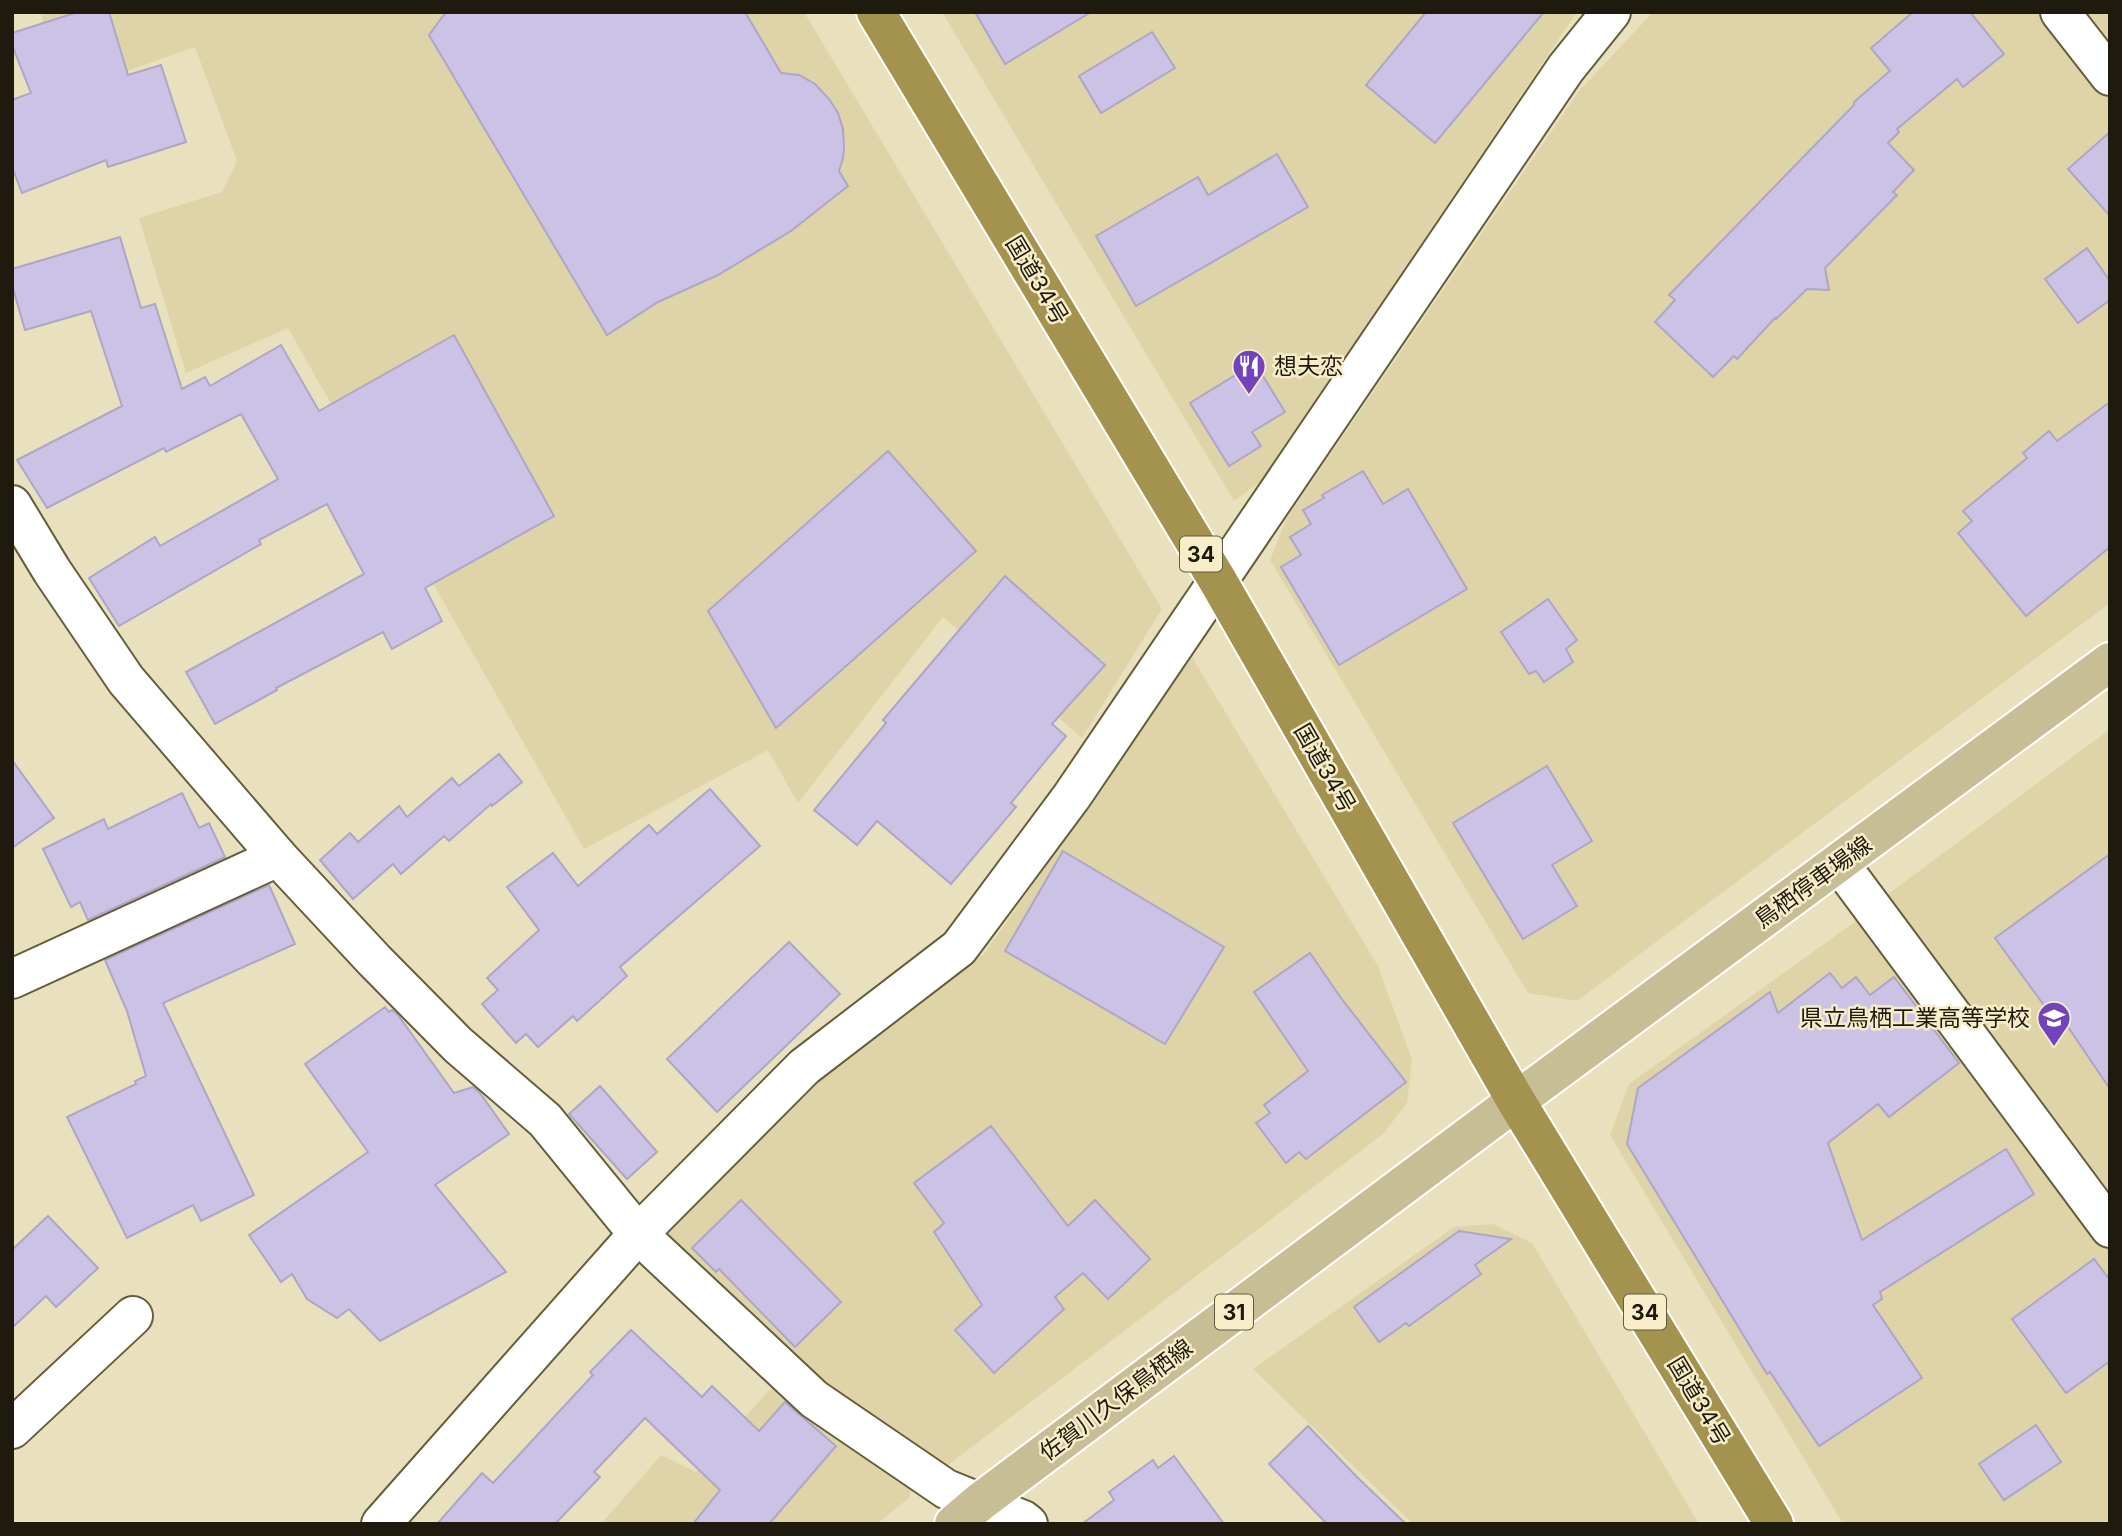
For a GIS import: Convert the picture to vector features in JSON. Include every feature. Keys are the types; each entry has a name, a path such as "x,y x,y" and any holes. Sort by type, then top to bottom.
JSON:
{"highway":[{"name":"国道34号","path":"876,12 1218,581 1516,1101 1774,1524"}],"main road":[{"name":"鳥栖停車場線","path":"1516,1101 2110,662"},
{"name":"佐賀川久保鳥栖線","path":"967,1513 1516,1101"}],"street":[{"path":"381,1524 638,1234 804,1067 959,948 1072,796 1566,68 1611,12"},
{"path":"2060,12 2110,76"},
{"path":"12,505 51,571 126,680 278,857 375,961 458,1045 545,1120 638,1234 814,1399 946,1489 967,1513 1023,1520 1028,1524"},
{"path":"12,979 278,857"},
{"path":"1839,863 2110,1228"},
{"path":"12,1429 133,1316"}],"shaded area":[{"path":"40,12 804,12 1162,609 1082,738 943,617 798,803 768,750 584,849 288,328 186,373 139,218 222,192 237,161 195,47 67,92"},
{"path":"942,12 1577,12 1261,481 1234,501"},
{"path":"1653,12 2110,12 2110,603 1577,1001 1528,993 1270,560 1287,518 1579,91"},
{"path":"1192,657 1378,966 1412,1060 1407,1103 1383,1134 940,1471 824,1388 659,1235 811,1078 984,954"},
{"name":"県立鳥栖工業高等学校","path":"2110,729 2110,1201 1887,895"},
{"path":"1863,916 2110,1243 2110,1524 1843,1524 1610,1135 1629,1084"},
{"path":"1493,1224 1532,1243 1699,1524 1413,1524 1253,1369 1454,1227"},
{"path":"778,1380 911,1480 910,1497 877,1524 601,1524 661,1455 696,1472"}],"building":[{"path":"78,12 109,12 128,75 161,65 186,142 108,167 106,160 22,193 12,167 12,100 31,93 12,45 12,33"},
{"path":"446,12 745,12 781,73 799,75 815,84 838,113 843,129 844,147 839,171 848,186 791,231 718,275 658,302 607,335 429,35"},
{"path":"975,12 1091,12 1005,64"},
{"path":"1426,12 1544,12 1435,143 1366,85"},
{"path":"1913,12 1970,12 2004,54 1963,87 1957,79 1897,129 1899,132 1888,143 1914,170 1893,192 1897,195 1825,268 1829,290 1807,289 1775,318 1737,359 1734,356 1713,377 1655,322 1675,300 1669,295 1854,102 1890,71 1871,48"},
{"path":"1152,32 1175,68 1101,113 1079,76"},
{"path":"2110,132 2110,216 2068,169"},
{"path":"1277,154 1308,207 1136,306 1096,236 1198,177 1208,195"},
{"path":"120,237 141,308 155,304 182,389 205,377 210,386 281,345 319,411 454,335 554,516 425,588 442,621 392,649 383,632 276,688 277,690 215,724 186,672 364,574 327,504 259,540 261,544 119,626 89,578 155,537 160,546 278,479 241,414 166,452 164,448 47,508 17,460 122,406 91,311 25,330 12,285 12,269"},
{"path":"2087,248 2110,281 2110,300 2078,323 2045,279"},
{"path":"1255,363 1285,412 1252,432 1261,446 1229,466 1190,403"},
{"path":"2110,402 2110,547 2026,616 1958,533 1972,521 1963,511 2027,458 2023,453 2049,431 2057,441"},
{"path":"888,451 976,551 776,728 708,611"},
{"path":"1363,471 1383,504 1408,489 1467,589 1339,665 1281,567 1301,555 1290,537 1311,524 1303,510 1324,498 1322,495"},
{"path":"1005,576 1105,665 1052,724 1066,736 1011,803 1016,807 951,884 877,821 857,845 814,810 886,723 883,720"},
{"path":"1548,599 1577,640 1566,649 1573,662 1544,682 1536,671 1529,674 1501,632"},
{"path":"499,754 522,782 492,806 491,804 449,841 444,836 401,874 393,864 353,899 320,860 350,833 358,842 399,806 407,817 452,778 459,786"},
{"path":"12,760 54,818 12,848"},
{"path":"1547,766 1592,841 1552,865 1577,906 1523,939 1453,823"},
{"path":"710,789 760,846 620,967 627,976 577,1021 573,1016 538,1047 526,1034 516,1043 482,1004 498,990 487,978 539,930 507,887 553,853 578,886 649,825 657,834"},
{"path":"182,793 199,828 209,823 225,857 88,920 80,902 71,907 43,849 104,819 108,829"},
{"path":"1063,851 1224,947 1165,1044 1005,951"},
{"path":"2110,854 2110,1089 2064,1021 2059,1026 1995,938"},
{"path":"269,885 295,944 163,1003 254,1195 201,1221 193,1205 127,1238 67,1117 136,1084 135,1081 146,1076 127,1011 105,960"},
{"path":"789,942 840,994 717,1112 667,1059"},
{"path":"1310,953 1406,1082 1306,1159 1299,1152 1286,1163 1256,1123 1270,1113 1264,1105 1308,1071 1254,992"},
{"path":"1830,973 1842,988 1856,977 1870,995 1894,977 1959,1063 1889,1117 1878,1104 1828,1143 1862,1240 2006,1149 2034,1194 1880,1292 1882,1299 1873,1305 1922,1378 1819,1446 1770,1372 1767,1374 1627,1144 1638,1088 1770,992 1778,1013"},
{"path":"385,1007 389,1012 392,1010 398,1015 454,1093 473,1087 509,1134 435,1185 506,1272 380,1341 349,1309 337,1318 307,1299 292,1274 281,1282 249,1235 368,1152 305,1064"},
{"path":"600,1086 657,1152 627,1179 569,1114"},
{"path":"991,1126 1068,1226 1095,1200 1150,1259 1108,1299 1083,1273 1055,1297 1064,1309 994,1373 955,1330 982,1305 934,1232 944,1223 914,1183"},
{"path":"741,1200 841,1302 795,1347 719,1269 716,1272 692,1248"},
{"path":"48,1216 98,1268 56,1307 46,1296 12,1328 12,1250"},
{"path":"1459,1231 1511,1239 1475,1265 1481,1274 1409,1326 1406,1323 1379,1342 1354,1307"},
{"path":"2094,1259 2110,1280 2110,1361 2066,1393 2012,1319"},
{"path":"631,1330 702,1397 712,1386 759,1431 785,1402 836,1446 769,1524 693,1524 720,1490 645,1418 594,1472 600,1477 555,1524 437,1524 482,1473 493,1483 593,1375 590,1372"},
{"path":"2036,1425 2061,1462 2004,1500 1979,1464"},
{"path":"1308,1426 1406,1524 1327,1524 1269,1464"},
{"path":"1174,1456 1224,1524 1082,1524 1114,1500 1109,1492 1153,1460 1158,1468"}],"place":[{"name":"想夫恋","path":"1249,396"},
{"name":"県立鳥栖工業高等学校","path":"2054,1048"}]}
